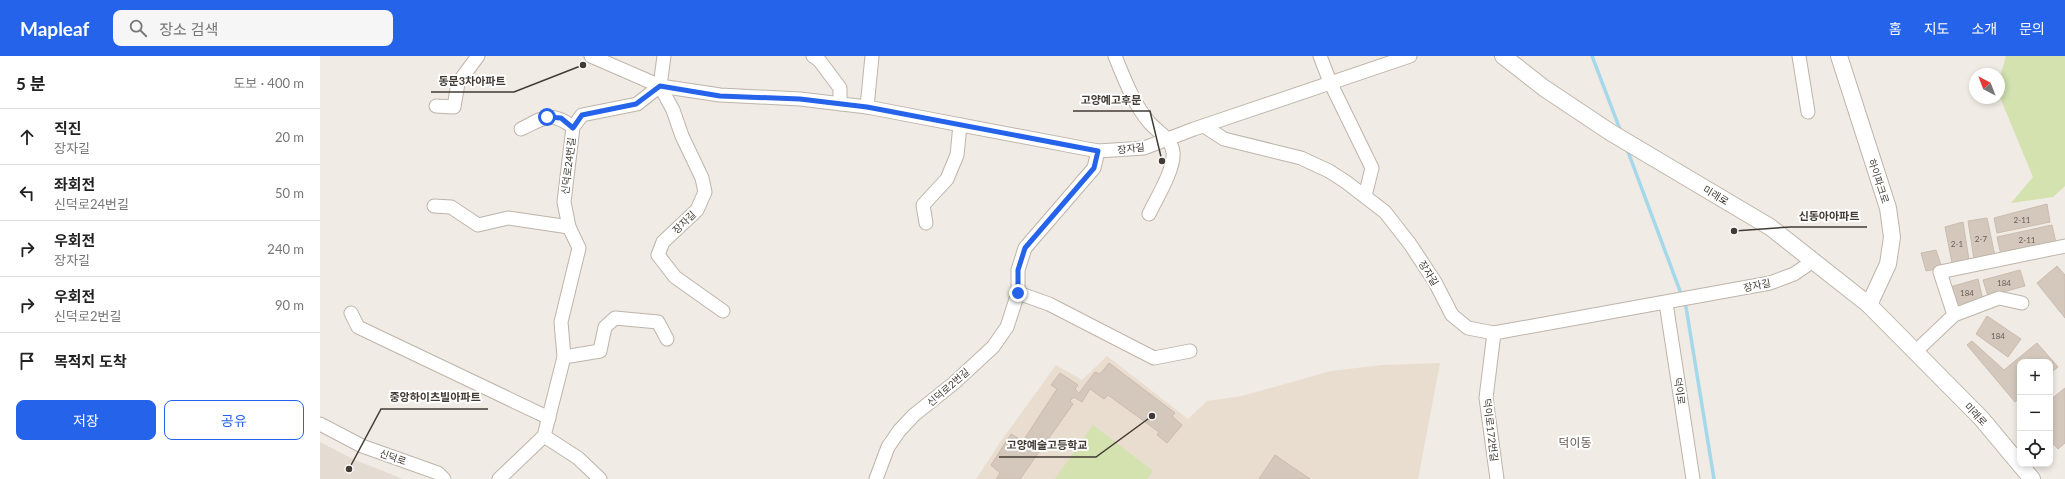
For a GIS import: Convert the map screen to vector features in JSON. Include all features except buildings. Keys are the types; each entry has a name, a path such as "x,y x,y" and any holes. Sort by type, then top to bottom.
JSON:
{"street":[{"path":"436,106 454,107 458,83 478,56"},
{"name":"장자길","path":"591,56 660,86 720,96 800,99 867,107 1098,151 1144,148 1168,138 1330,82 1382,60 1410,56"},
{"path":"660,86 664,56"},
{"path":"813,56 818,60 840,88 840,104"},
{"path":"867,107 872,56"},
{"path":"1115,56 1135,101 1149,122 1168,138 1173,152 1170,170 1149,214"},
{"path":"1320,56 1330,82 1372,168 1365,196"},
{"name":"미래로","path":"1503,56 1544,88 1610,132 1770,227 1813,261 1869,306 1981,418 2032,479"},
{"path":"1799,56 1808,112"},
{"name":"하이파크로","path":"1839,56 1888,208 1892,237 1888,264 1869,306"},
{"name":"장자길","path":"660,86 673,110 682,136 702,178 705,192 697,210 663,242 658,256 675,277 723,311"},
{"name":"신덕로24번길","path":"544,436 564,357 561,322 579,248 569,227 564,202 573,128 582,115 636,104 660,86"},
{"path":"521,129 547,117 561,118 573,128"},
{"path":"926,223 923,205 947,179 957,156 960,125"},
{"name":"장자길","path":"1204,126 1224,139 1301,158 1329,170 1365,196 1385,212 1410,244 1435,282 1452,315 1468,328 1494,333 1770,283 1794,274 1813,261"},
{"name":"신덕로2번길","path":"876,479 888,447 899,431 914,415 954,383 992,347 1008,327 1018,293 1018,270 1025,248 1094,168 1098,151"},
{"path":"434,206 451,207 478,224 508,218 569,227"},
{"path":"1954,315 1940,272 2065,246"},
{"path":"1018,293 1049,304 1154,358 1190,351"},
{"path":"1915,352 1954,315 1999,298 2022,303"},
{"name":"덕이로","path":"1671,301 1693,479"},
{"path":"351,313 358,327 548,418"},
{"path":"564,357 600,351 605,327 615,318 658,322 667,339"},
{"name":"덕이로172번길","path":"1494,333 1486,398 1497,479"},
{"name":"신덕로","path":"320,424 362,446 438,473 444,479"},
{"path":"499,479 544,436 578,458 600,479"}],"shaded area":[{"path":"1107,356 1188,419 1207,401 1242,396 1331,371 1382,365 1440,363 1418,479 976,479 1001,441 1056,365 1082,380"},
{"path":"320,442 353,459 403,479 320,479"}],"green space":[{"path":"2006,56 2065,56 2065,186 2053,197 2011,203 2033,177 2003,104 2005,104 2005,68 2002,68"},
{"path":"1093,425 1153,471 1147,479 1055,479"}],"waterway":[{"path":"1592,56 1621,132"},
{"path":"1627,149 1686,307 1714,479"}],"place":[{"name":"동문3차아파트","path":"583,65"},
{"name":"고양예고후문","path":"1162,161"},
{"name":"신동아아파트","path":"1734,231"},
{"name":"고양예술고등학교","path":"1152,416"},
{"name":"중앙하이츠빌아파트","path":"349,469"}],"district":[{"name":"덕이동","path":"1575,443"}],"route":[{"path":"547,117 561,118 573,128 582,115 636,104 660,86 720,96 800,99 867,107 1098,151 1094,168 1025,248 1018,270 1018,293"}]}
